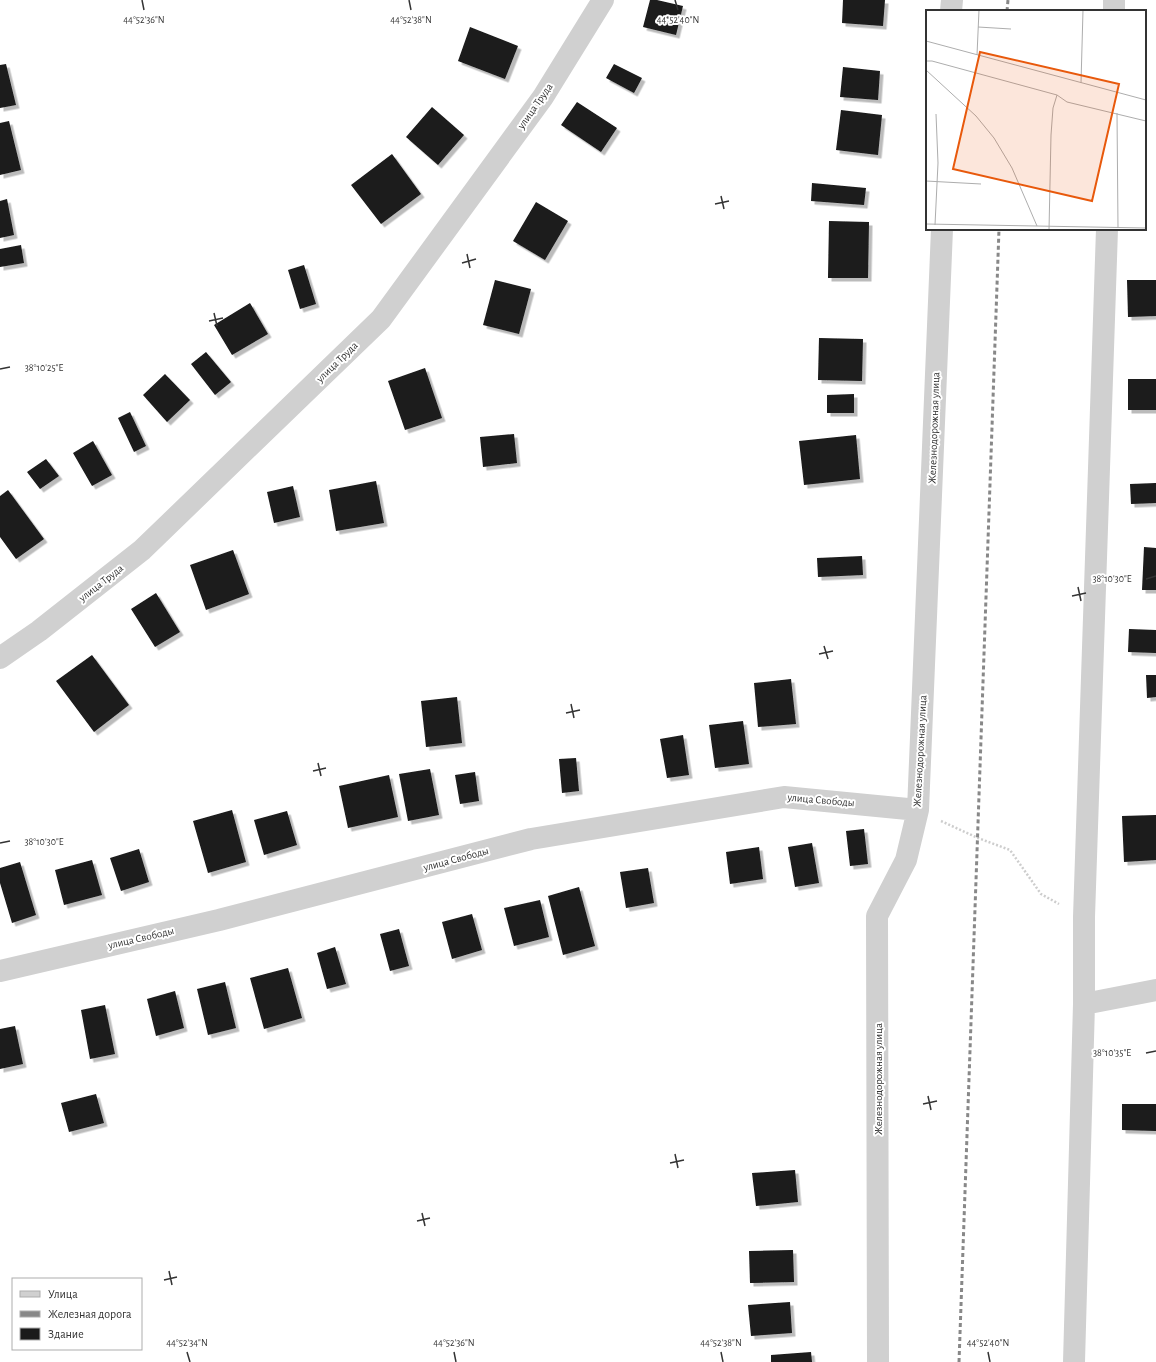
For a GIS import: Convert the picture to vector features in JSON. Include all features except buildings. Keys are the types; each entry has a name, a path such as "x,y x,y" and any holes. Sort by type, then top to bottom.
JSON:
{"street":[{"name":"улица Труда","path":"0,658 39,631 142,550 382,319 543,97 603,0"},
{"path":"951,10 952,0"},
{"name":"Железнодорожная улица","path":"878,1362 877,916 906,860 918,810 942,230"},
{"path":"1074,1362 1084,1004 1084,917 1107,230"},
{"name":"улица Свободы","path":"0,971 219,920 531,839 784,797 918,810"},
{"path":"1084,1004 1156,990"}],"path":[{"path":"918,810 978,838 1010,850 1041,894 1084,917"}],"railway":[{"path":"1007,10 1008,0"},
{"path":"959,1362 999,230"}]}
